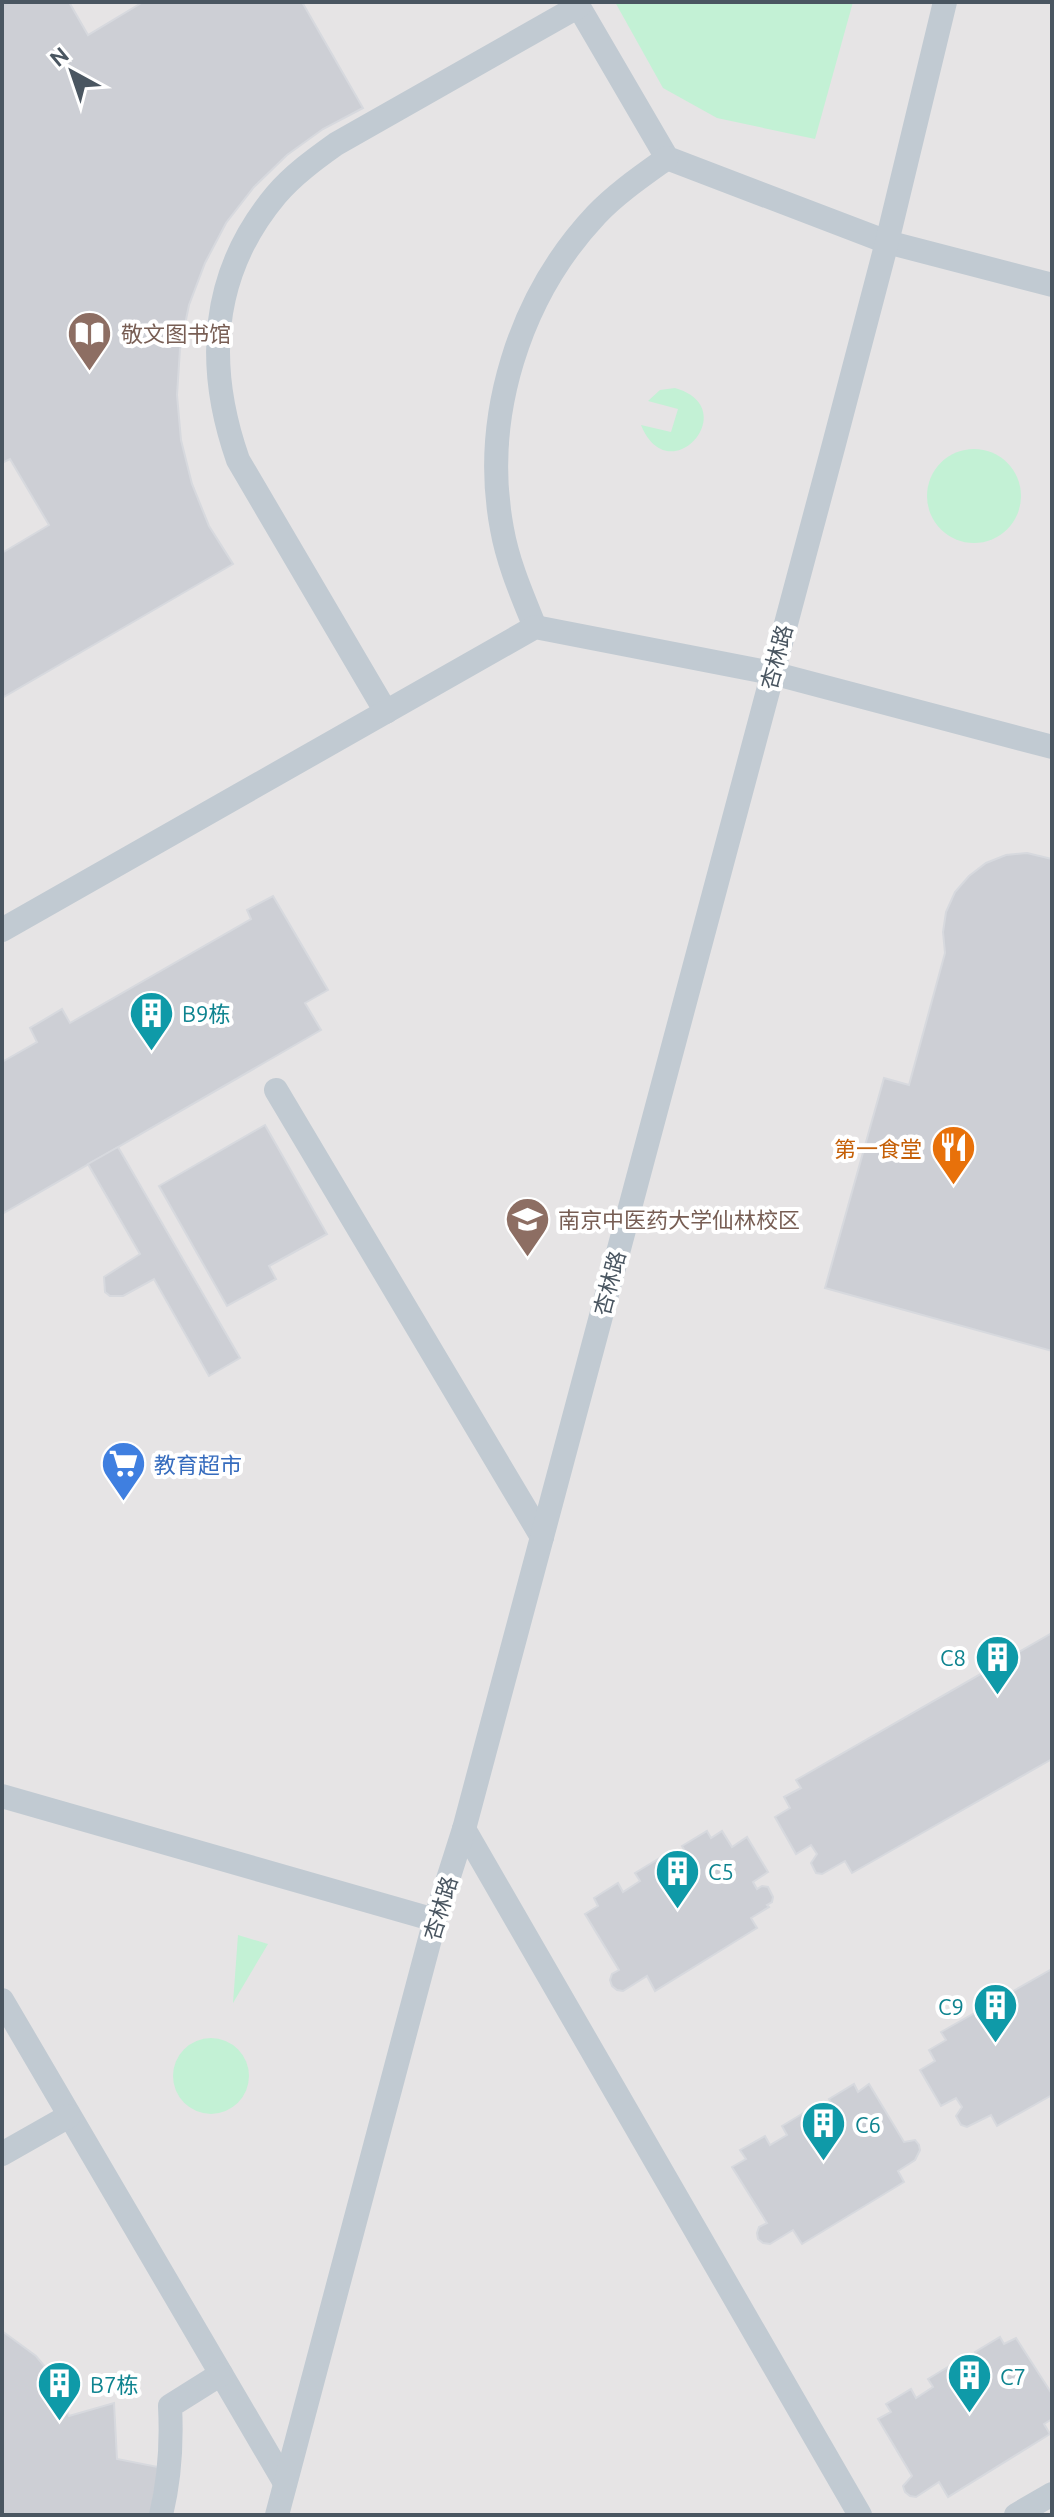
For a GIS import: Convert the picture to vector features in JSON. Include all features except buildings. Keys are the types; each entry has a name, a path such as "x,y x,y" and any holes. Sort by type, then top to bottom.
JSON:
{"lane":[{"name":"杏林路","path":"277,2515 435,1920 464,1829 887,242 945,2"},
{"path":"386,712 238,460 224,422 218,382 217,341 224,301 236,263 254,227 277,195 305,167 336,144 578,4 667,158 887,242 1052,285"},
{"path":"535,627 515,579 502,529 496,476 498,437 508,373 523,329 567,250 596,215 630,184 667,158"},
{"path":"2,930 535,627 772,673 1052,747"},
{"path":"276,1090 542,1537"},
{"path":"2,1796 435,1920"},
{"path":"464,1829 860,2515"},
{"path":"2,2000 285,2483"},
{"path":"2,2154 69,2116"},
{"path":"161,2515 169,2485 172,2445 170,2406 221,2374"},
{"path":"1016,2515 1052,2494"}],"shaded area":[{"name":"南京中医药大学仙林校区","path":"2,2 1052,2 1052,2515 2,2515"}],"green space":[{"path":"615,2 853,2 815,139 717,118 663,88"},
{"path":"675,388 695,398 703,412 702,427 695,440 683,449 668,451 653,444 641,425 671,432 678,409 648,401 660,390"},
{"path":"974,449 992,453 1007,463 1017,478 1021,496 1017,514 1007,529 992,539 974,543 956,539 941,529 931,514 927,496 931,478 941,463 956,453"},
{"path":"238,1935 268,1944 233,2003"},
{"path":"204,2038 218,2038 232,2044 243,2055 249,2076 246,2091 238,2103 218,2114 204,2114 190,2108 179,2097 173,2083 173,2069 179,2055 190,2044"}],"place":[{"name":"敬文图书馆","path":"90,372"},
{"name":"B9栋","path":"151,1052"},
{"name":"第一食堂","path":"953,1187"},
{"name":"南京中医药大学仙林校区","path":"527,1258"},
{"name":"教育超市","path":"123,1503"},
{"name":"C8","path":"997,1696"},
{"name":"C5","path":"677,1910"},
{"name":"C9","path":"995,2045"},
{"name":"C6","path":"824,2163"},
{"name":"C7","path":"969,2415"},
{"name":"B7栋","path":"59,2423"}]}
